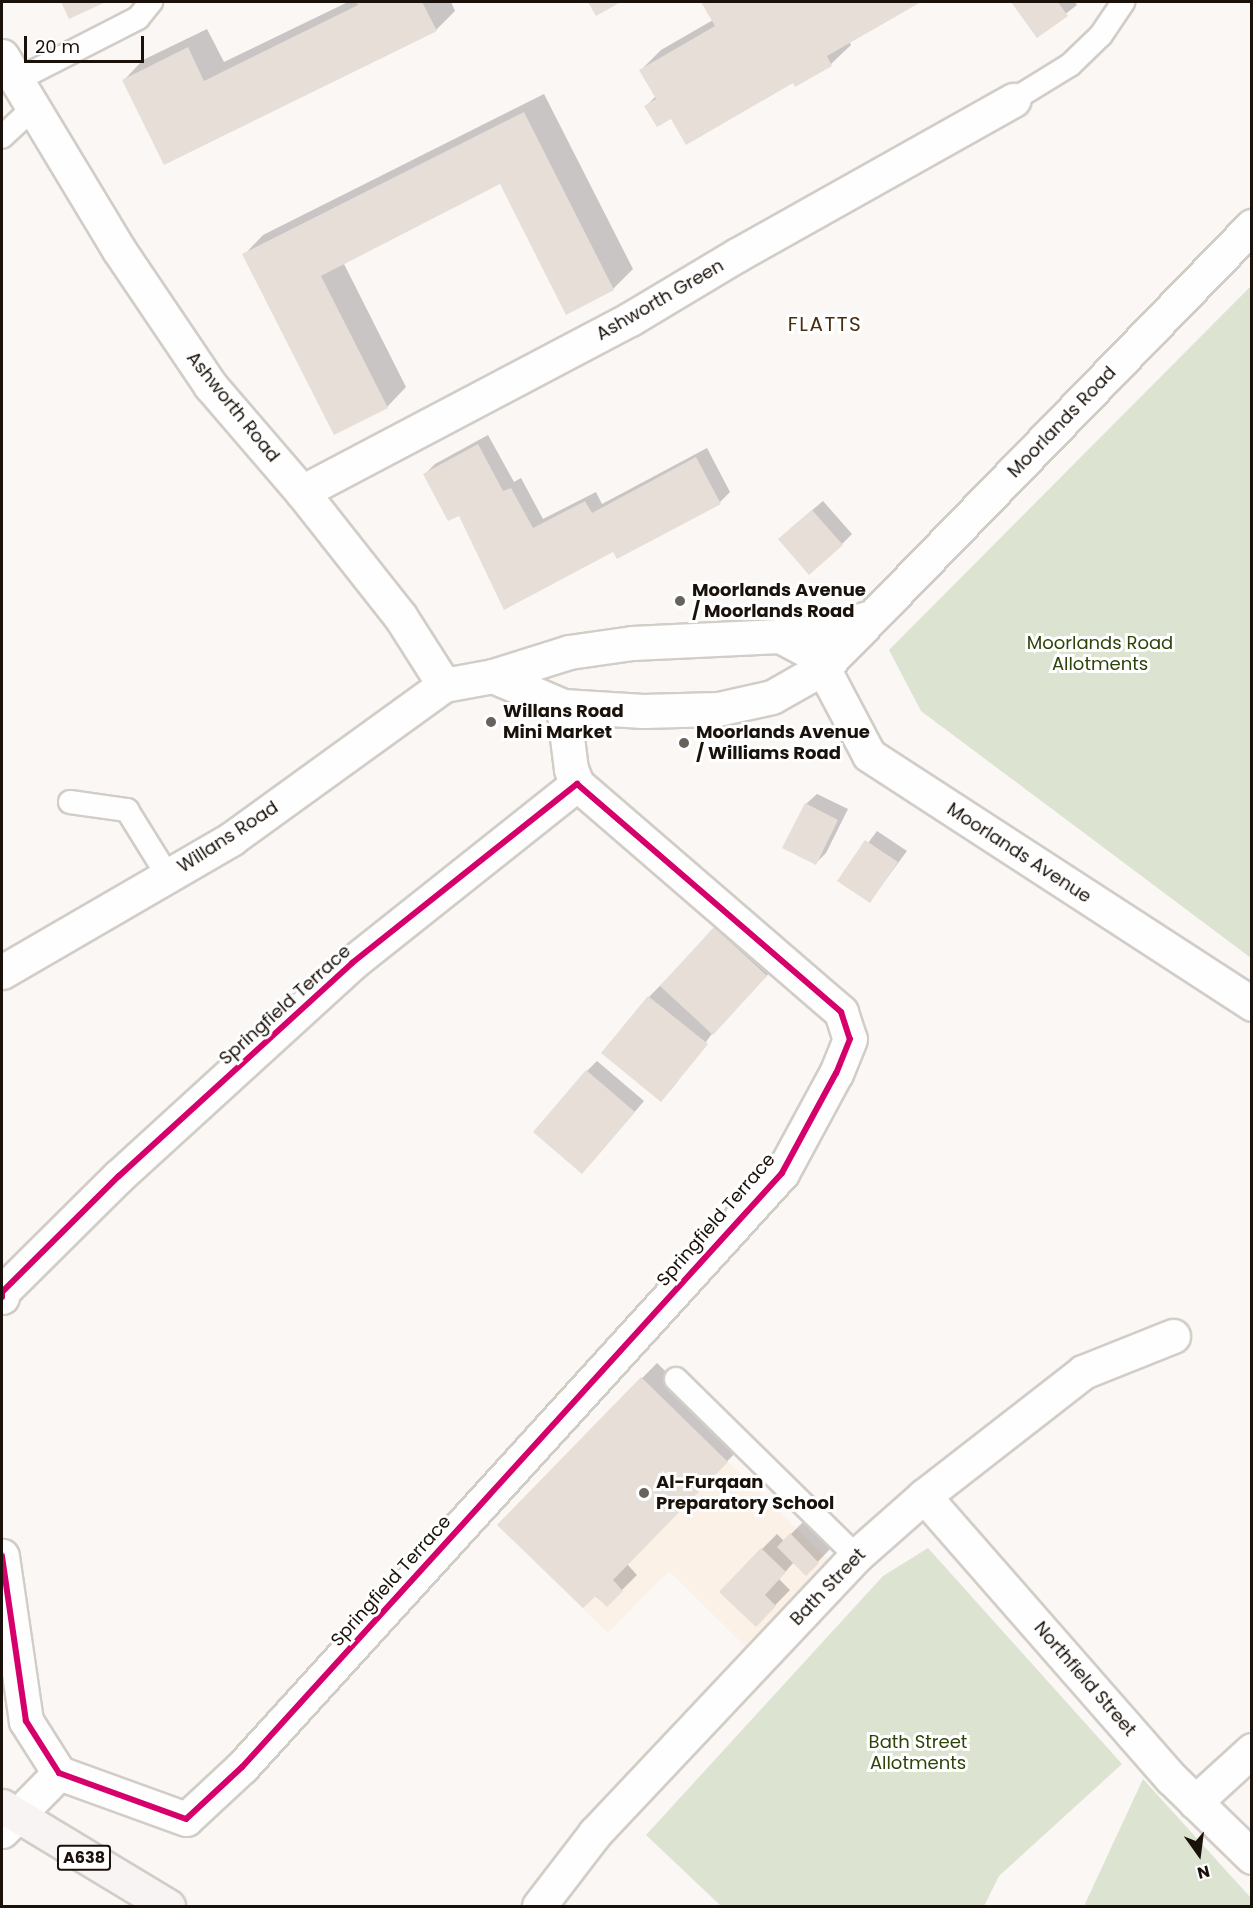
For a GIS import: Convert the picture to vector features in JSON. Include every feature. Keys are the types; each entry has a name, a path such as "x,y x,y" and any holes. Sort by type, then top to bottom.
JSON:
{"main road":[{"name":"A638","path":"7,1818 168,1906"}],"street":[{"name":"Ashworth Road","path":"8,69 31,110 210,385 302,492 400,616 444,685"},
{"name":"Ashworth Green","path":"302,492 630,319 737,255 1013,100"},
{"name":"Moorlands Road","path":"494,676 563,706 643,711 718,709 772,697 823,668 1251,226"},
{"path":"444,685 494,676 569,652 632,643 817,632 872,617"},
{"path":"780,636 810,652 823,668"},
{"name":"Moorlands Avenue","path":"823,668 869,754 1251,1004"},
{"name":"Willans Road","path":"2,972 231,839 444,685"},
{"path":"563,706 571,769 577,784"},
{"name":"Springfield Terrace","path":"2,1297 2,1292 119,1176 352,963 577,784 841,1012 850,1039 836,1073 782,1173 242,1767 186,1819 59,1773"},
{"name":"Bath Street","path":"539,1906 595,1833 856,1556 924,1496 1083,1372 1173,1336"},
{"name":"Northfield Street","path":"924,1496 1195,1802 1251,1857"},
{"path":"2,1556 26,1721 59,1773 7,1818"},
{"path":"1195,1802 1251,1750"}],"lane":[{"path":"8,69 138,18 151,2"},
{"path":"1013,100 1070,65 1101,35 1123,2"},
{"path":"2,137 31,110"},
{"path":"70,802 127,810 168,876"},
{"path":"676,1379 856,1556"}],"shaded area":[{"name":"Al-Furqaan Preparatory School","path":"641,1377 833,1564 749,1650 669,1571 608,1633 497,1525"}],"green space":[{"name":"Moorlands Road Allotments","path":"1251,286 1251,958 921,711 889,650"},
{"name":"Bath Street Allotments","path":"928,1548 1122,1764 999,1876 984,1906 721,1906 646,1835 883,1576"},
{"path":"1143,1779 1251,1898 1251,1906 1084,1906"}],"building":[{"path":"61,2 106,2 69,19"},
{"path":"356,2 422,2 437,31 164,165 122,80 188,47 204,81 358,5"},
{"path":"588,2 621,2 596,16"},
{"path":"701,2 921,2 827,56 832,66 795,87 793,83 686,145 671,119 657,127 644,106 656,99 639,70 715,26"},
{"path":"1011,2 1058,2 1068,16 1037,38"},
{"path":"524,112 614,290 566,315 500,184 321,276 388,408 334,435 242,254"},
{"path":"478,444 503,491 511,488 533,528 585,501 592,513 696,457 721,504 617,559 613,552 504,610 459,516 448,521 423,474"},
{"path":"812,510 843,545 809,575 778,539"},
{"path":"805,803 838,820 816,865 782,848"},
{"path":"865,840 898,862 870,903 837,881"},
{"path":"714,927 767,976 713,1035 660,986"},
{"path":"648,996 708,1044 661,1102 601,1053"},
{"path":"586,1070 635,1112 582,1174 533,1132"},
{"path":"641,1377 728,1462 613,1580 623,1591 607,1607 596,1596 583,1608 497,1525"},
{"path":"790,1533 819,1563 806,1576 777,1547"},
{"path":"761,1548 786,1572 765,1595 776,1606 756,1627 719,1592"}],"cycle path":[{"path":"2,1297 2,1292 119,1176 352,963 577,784 841,1012 850,1039 836,1073 782,1173 242,1767 186,1819 59,1773 26,1721 2,1556"}],"place":[{"name":"Moorlands Avenue / Moorlands Road","path":"680,601"},
{"name":"Willans Road Mini Market","path":"491,722"},
{"name":"Moorlands Avenue / Williams Road","path":"684,743"},
{"name":"Al-Furqaan Preparatory School","path":"644,1493"}],"district":[{"name":"FLATTS","path":"825,324"}]}
